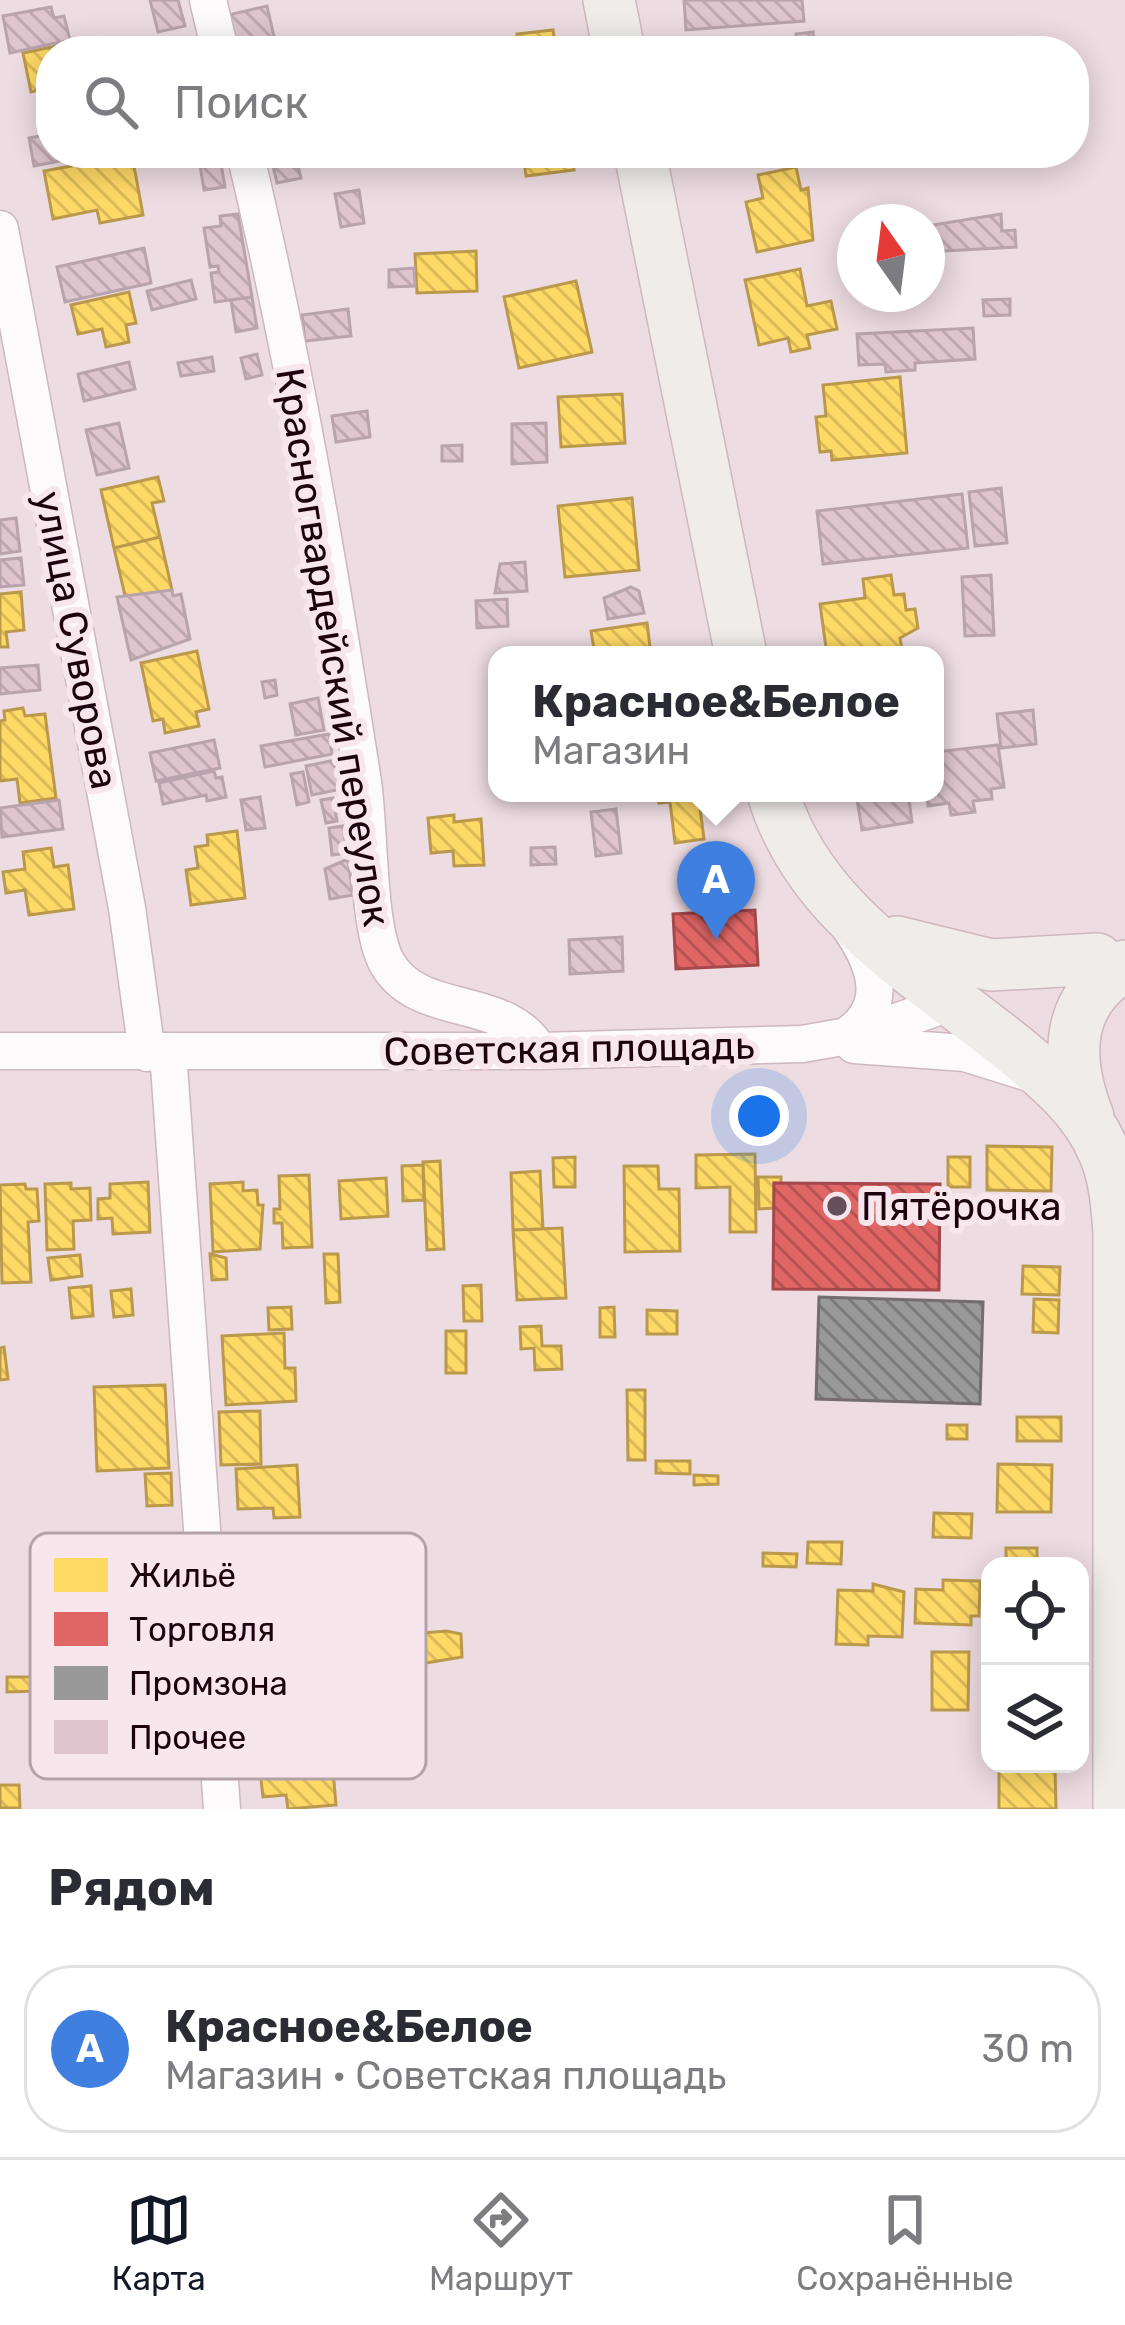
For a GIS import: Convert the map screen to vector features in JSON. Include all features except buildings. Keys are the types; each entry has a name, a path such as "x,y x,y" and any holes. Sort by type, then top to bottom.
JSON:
{"street":[{"path":"208,0 216,36"},
{"path":"608,0 616,36"},
{"name":"Красногвардейский переулок","path":"248,168 281,309 326,551 370,828 382,953 407,985 514,1022 538,1051"},
{"path":"643,168 739,646"},
{"name":"улица Суворова","path":"0,229 158,1052 199,1533"},
{"path":"777,802 798,854 869,958 876,992 865,1020 820,1042"},
{"path":"835,903 895,941 955,959 1020,966 1116,960"},
{"path":"835,903 1078,1111 1112,1176 1119,1233 1119,1809"},
{"path":"1078,1111 1072,1036 1094,988 1116,960"},
{"name":"Советская площадь","path":"0,1051 538,1051 820,1042 1116,960"},
{"path":"820,1042 965,1053 1019,1069 1078,1111"},
{"name":"улица Суворова","path":"219,1779 222,1809"}],"place":[{"name":"Красное&Белое","path":"716,940"},
{"name":"Пятёрочка","path":"837,1206"}]}
